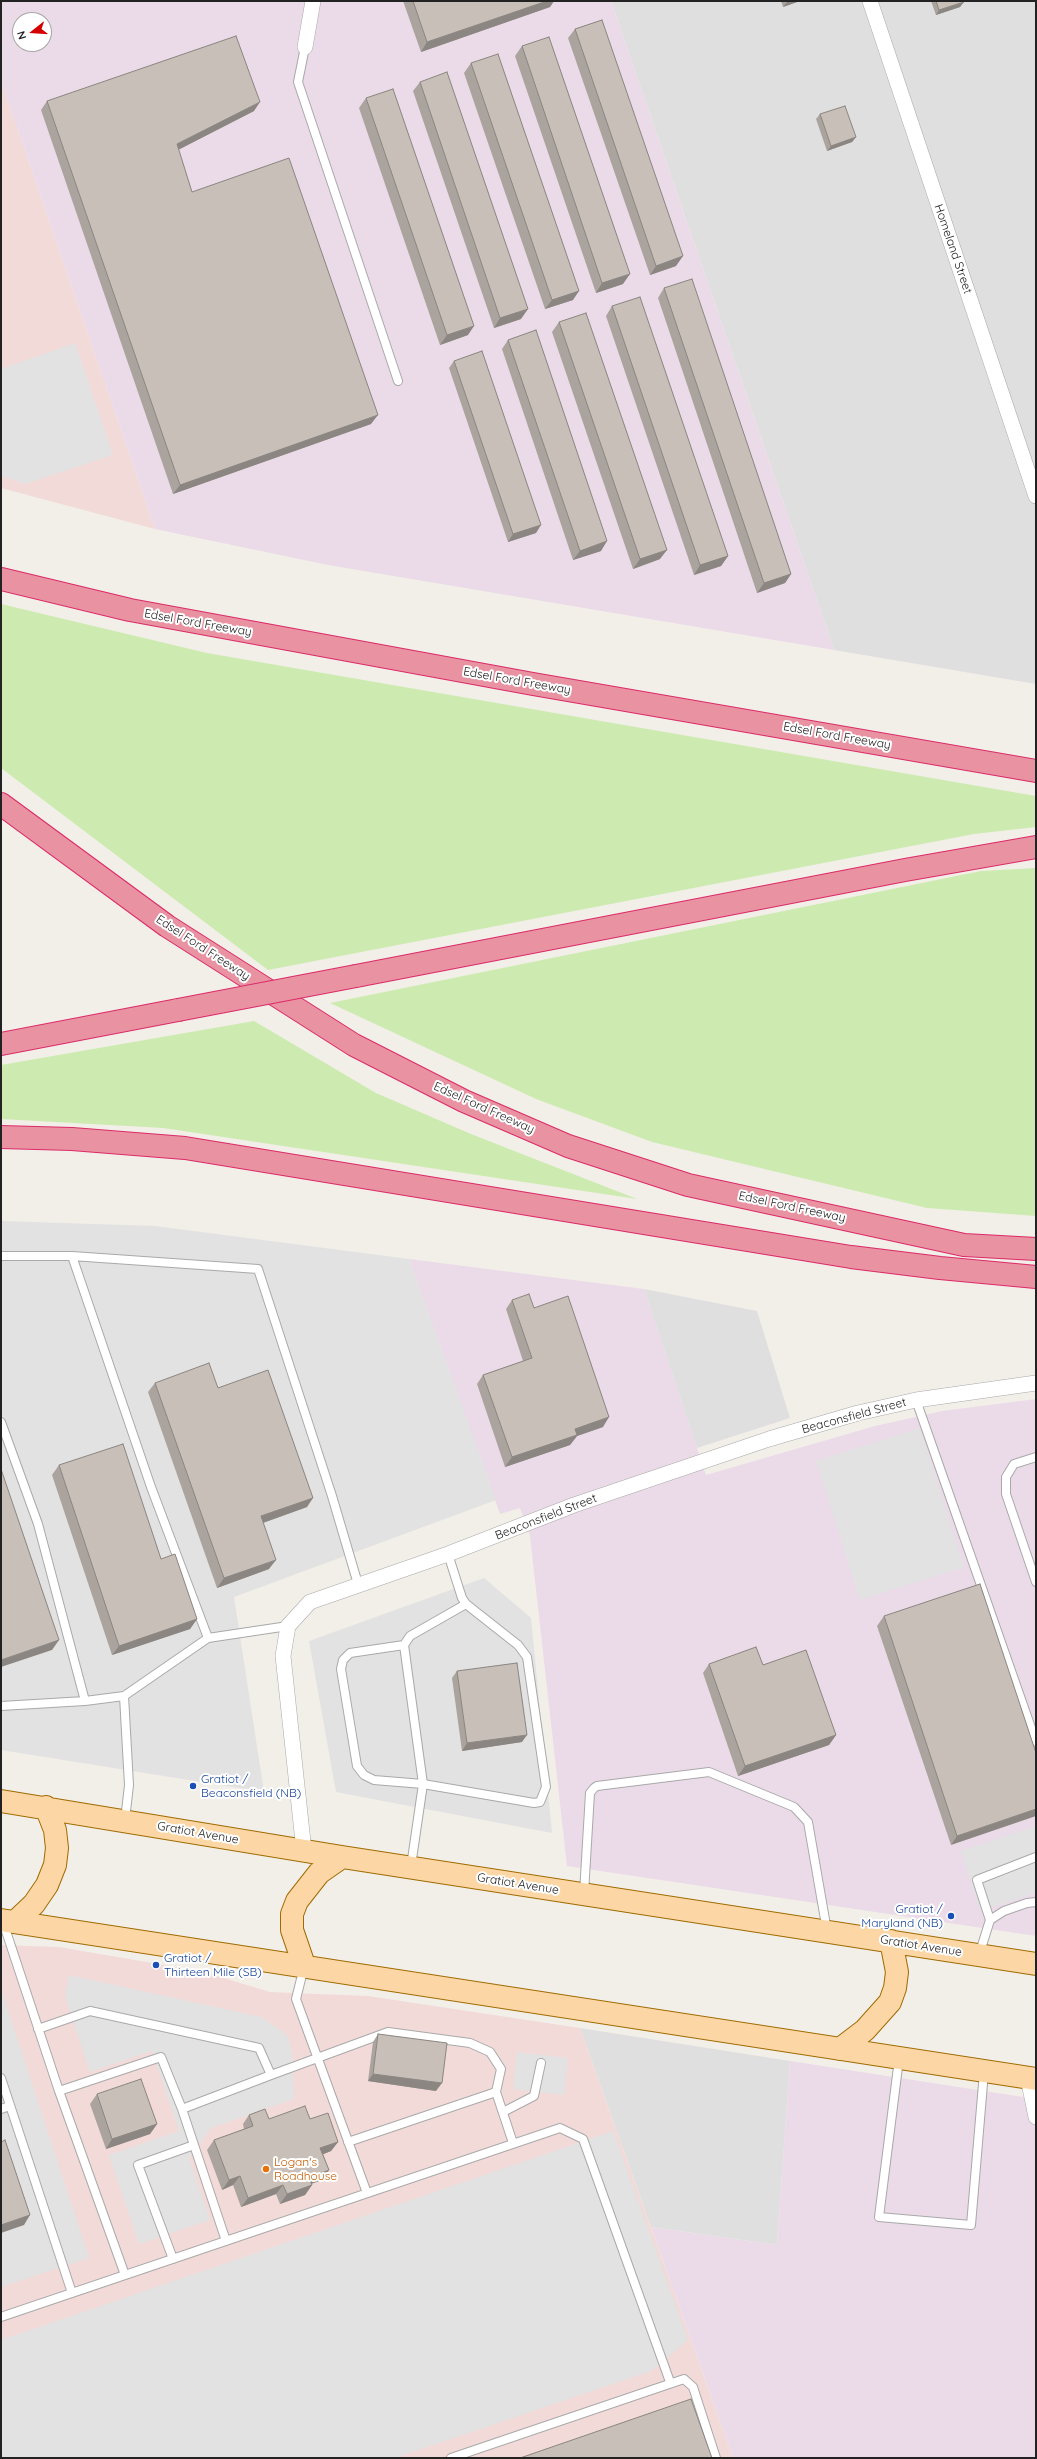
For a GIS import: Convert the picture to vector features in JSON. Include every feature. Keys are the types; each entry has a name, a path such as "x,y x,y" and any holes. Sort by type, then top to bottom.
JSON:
{"highway":[{"name":"Edsel Ford Freeway","path":"1,579 130,610 533,684 1036,770"},
{"name":"Edsel Ford Freeway","path":"1,804 167,926 354,1045 464,1100 519,1125 568,1146 688,1185 964,1245 1036,1249"},
{"path":"1,1044 905,870 1036,847"},
{"path":"1,1137 72,1139 185,1148 851,1257 940,1268 1036,1277"}],"main road":[{"name":"Gratiot Avenue","path":"1,1801 46,1807 342,1857 1036,1964"},
{"path":"6,1921 34,1904 47,1885 55,1865 58,1848 55,1830 46,1807"},
{"path":"304,1965 292,1930 292,1914 297,1900 319,1873 342,1857"},
{"path":"6,1921 304,1965 1032,2079"},
{"path":"840,2049 865,2030 890,2002 895,1988 896,1972 891,1941"}],"street":[{"path":"305,47 313,1"},
{"name":"Homeland Street","path":"870,1 1036,496"},
{"name":"Beaconsfield Street","path":"288,1626 310,1602 358,1584 448,1554 574,1505 769,1439 858,1413 916,1400 961,1392 1036,1384"},
{"path":"288,1626 283,1656 284,1676 304,1851"},
{"path":"1032,2079 1036,2117"}],"lane":[{"path":"305,47 298,82 398,380"},
{"path":"1,1256 72,1256 258,1269 332,1496 358,1584"},
{"path":"72,1256 151,1487 208,1638"},
{"path":"916,1400 1036,1742"},
{"path":"1,1422 38,1524 85,1701"},
{"path":"1036,1457 1014,1464 1006,1477 1006,1494 1036,1582"},
{"path":"404,1645 350,1653 343,1660 341,1669 357,1766 364,1774 374,1780 423,1784 534,1803 540,1802 545,1792 526,1657 518,1645 466,1604 462,1598 448,1554"},
{"path":"411,1867 423,1784 404,1645 410,1636 466,1604"},
{"path":"1,1706 85,1701 124,1696 208,1638 288,1626"},
{"path":"124,1696 129,1785 125,1820"},
{"path":"584,1894 590,1793 594,1788 597,1786 709,1772 794,1807 808,1822 828,1931"},
{"path":"979,1955 990,1920 977,1880 1036,1857"},
{"path":"990,1920 1004,1911 1027,1903 1036,1902"},
{"path":"6,1921 38,2029 125,2275"},
{"path":"304,1965 296,1999 366,2193"},
{"path":"38,2029 90,2011 259,2048 271,2075"},
{"path":"182,2109 388,2032 470,2043 490,2052 501,2069 496,2092 513,2144"},
{"path":"59,2091 161,2057 182,2109 226,2241"},
{"path":"899,2058 879,2217 971,2225 984,2071"},
{"path":"503,2112 534,2096 541,2063"},
{"path":"1,2078 72,2293"},
{"path":"348,2142 496,2092"},
{"path":"1,2109 10,2106"},
{"path":"1,2317 560,2128 583,2139 670,2382"},
{"path":"173,2259 138,2165 194,2144"},
{"path":"451,2458 670,2382 684,2379 692,2387 716,2458"}],"shaded area":[{"path":"1,1 611,1 834,650 328,565 155,529 1,81"},
{"path":"611,1 1036,1 1036,684 834,650"},
{"path":"1,81 155,529 1,488"},
{"path":"75,343 113,455 25,484 1,476 1,369"},
{"path":"1,1221 155,1226 409,1259 496,1500 234,1597 264,1792 1,1750 1,1667 52,1650 1,1498"},
{"path":"409,1259 644,1289 706,1475 875,1426 942,1411 1036,1399 1036,1936 567,1866 530,1536 520,1508 500,1514"},
{"path":"644,1289 757,1311 790,1418 697,1448"},
{"path":"920,1428 964,1567 860,1600 816,1461"},
{"path":"484,1578 531,1618 552,1833 336,1792 309,1641"},
{"path":"1036,1826 1036,1893 980,1911 961,1851"},
{"path":"1,1945 59,1947 176,1967 207,1973 270,1992 368,1996 580,2028 733,2458 1,2458"},
{"path":"69,1975 261,2017 287,2035 292,2052 294,2099 211,2128 189,2158 210,2220 139,2244 109,2155 179,2131 152,2051 90,2072 65,1996"},
{"path":"1,1989 89,2258 1,2287"},
{"path":"580,2028 790,2061 777,2245 651,2227"},
{"path":"517,2052 568,2058 564,2095 513,2089"},
{"path":"790,2061 1036,2099 1036,2458 733,2458 651,2227 777,2245"},
{"path":"613,2131 688,2340 651,2371 395,2458 1,2458 1,2340"}],"green space":[{"path":"1,604 207,653 1036,796 1036,827 974,834 268,970 1,768"},
{"path":"1036,868 1036,1216 927,1208 652,1142 536,1099 330,1003 981,871"},
{"path":"254,1021 376,1093 471,1134 637,1199 163,1128 1,1119 1,1065"}],"building":[{"path":"413,1 547,1 427,42"},
{"path":"936,1 963,1 964,2 939,10"},
{"path":"602,20 683,256 656,266 575,29"},
{"path":"236,36 260,102 177,144 192,192 289,158 378,415 180,485 47,101"},
{"path":"549,37 630,274 602,283 522,46"},
{"path":"498,54 579,291 552,300 471,63"},
{"path":"447,72 528,309 500,318 420,82"},
{"path":"393,89 474,326 447,335 366,98"},
{"path":"845,106 856,137 831,146 820,114"},
{"path":"692,279 791,574 764,583 664,288"},
{"path":"640,297 728,556 700,565 612,306"},
{"path":"586,313 667,550 640,559 559,322"},
{"path":"536,330 607,541 580,551 508,340"},
{"path":"482,351 541,525 513,534 454,361"},
{"path":"529,1294 534,1308 568,1296 609,1417 575,1429 577,1435 512,1457 483,1375 532,1358 512,1300"},
{"path":"209,1363 218,1388 268,1370 313,1498 261,1516 276,1560 224,1578 155,1383"},
{"path":"123,1444 161,1559 175,1554 197,1619 119,1646 59,1465"},
{"path":"1,1469 59,1640 1,1660"},
{"path":"980,1584 1036,1753 1036,1809 957,1836 884,1616"},
{"path":"756,1647 763,1665 806,1650 836,1735 745,1766 709,1664"},
{"path":"517,1663 527,1735 467,1743 457,1671"},
{"path":"378,2034 447,2043 442,2083 373,2074"},
{"path":"141,2079 157,2124 112,2139 97,2094"},
{"name":"Logan's Roadhouse","path":"305,2106 310,2119 328,2113 338,2142 320,2148 329,2170 309,2178 312,2185 287,2194 283,2185 248,2198 240,2176 229,2180 214,2140 253,2126 249,2115 265,2109 269,2119"},
{"path":"5,2140 30,2215 1,2225 1,2142"},
{"path":"691,2399 712,2458 520,2458"}],"place":[{"name":"Gratiot / Beaconsfield (NB)","path":"193,1786"},
{"name":"Gratiot / Maryland (NB)","path":"951,1916"},
{"name":"Gratiot / Thirteen Mile (SB)","path":"156,1965"},
{"name":"Logan's Roadhouse","path":"266,2169"}]}
